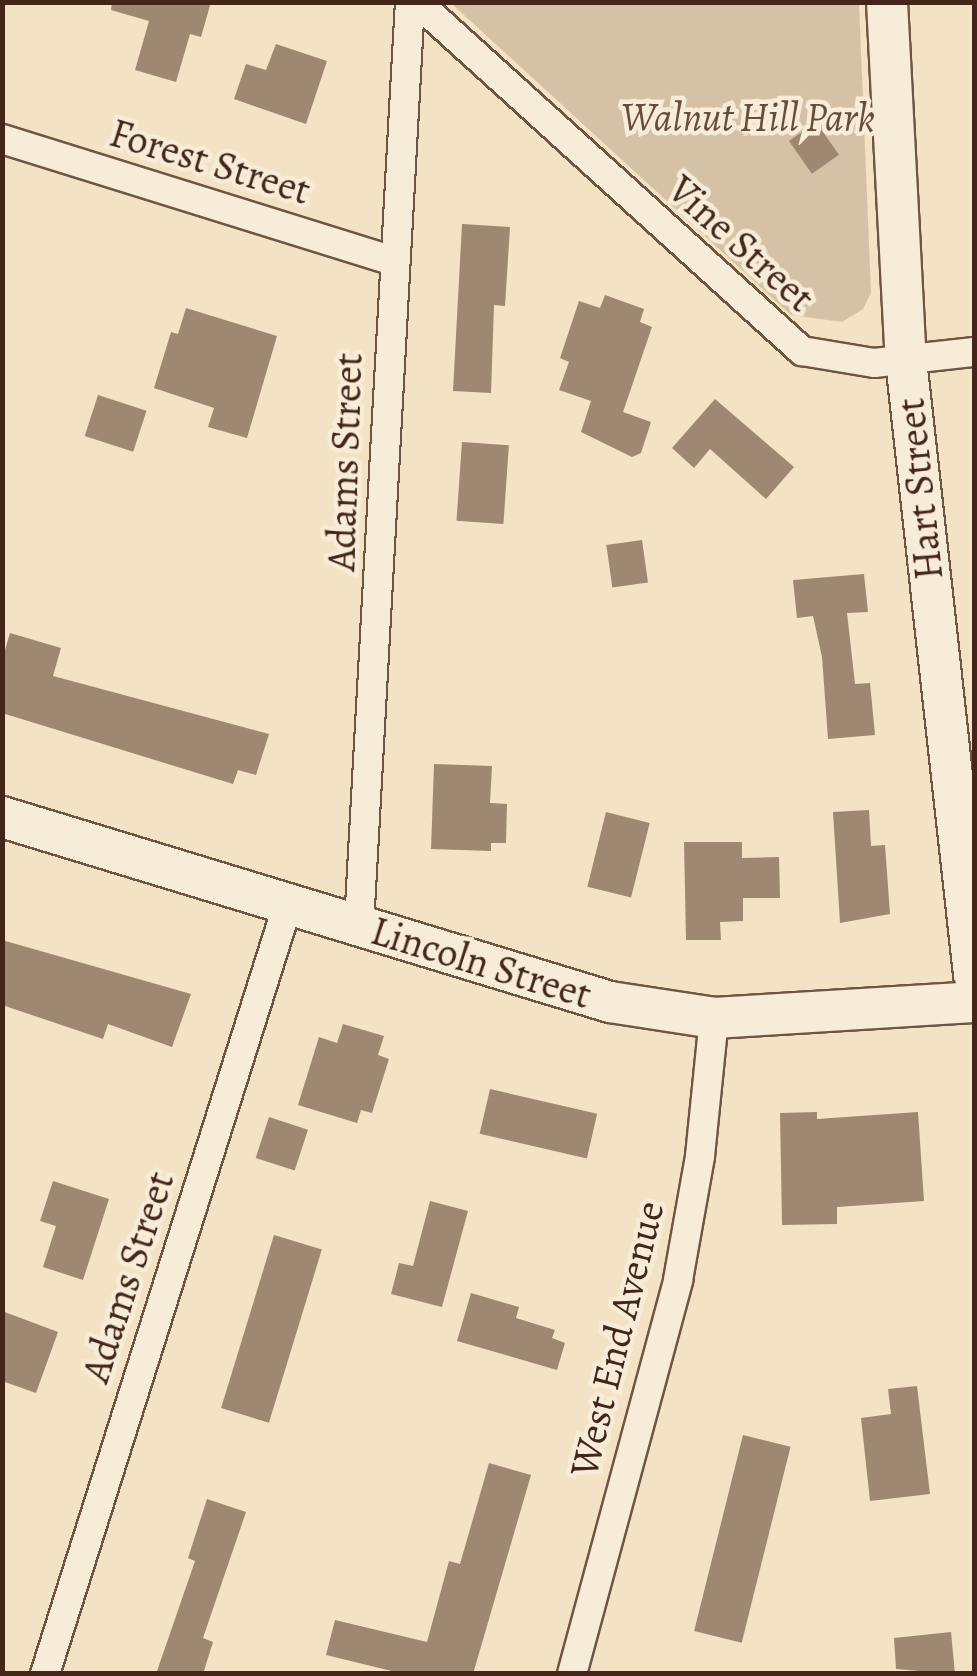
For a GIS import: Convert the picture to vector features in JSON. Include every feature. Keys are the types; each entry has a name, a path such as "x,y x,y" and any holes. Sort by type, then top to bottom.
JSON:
{"street":[{"name":"Adams Street","path":"360,925 393,262 413,2"},
{"name":"Vine Street","path":"413,2 802,351 835,361 906,360 974,352"},
{"name":"Hart Street","path":"887,2 906,360 974,974"},
{"name":"Forest Street","path":"2,139 393,262"},
{"name":"Lincoln Street","path":"2,817 610,1002 714,1018 974,1002"},
{"name":"Adams Street","path":"45,1674 288,904"},
{"name":"West End Avenue","path":"572,1674 678,1280 700,1156 714,1018"}],"green space":[{"name":"Walnut Hill Park","path":"451,3 859,3 871,293 863,309 842,322 791,315"}],"building":[{"path":"112,2 211,2 201,37 190,34 176,82 135,70 149,21 111,10"},
{"path":"276,44 327,61 306,124 234,99 246,64 266,70"},
{"path":"816,122 839,155 812,174 789,141"},
{"path":"462,224 510,227 505,306 494,305 491,393 453,391"},
{"path":"605,295 644,309 640,322 652,327 623,412 651,422 641,453 632,457 581,432 591,401 559,390 569,362 560,358 579,301 600,308"},
{"path":"186,308 277,336 247,438 208,427 214,408 154,388 171,332 178,334"},
{"path":"98,395 147,411 133,452 85,436"},
{"path":"715,399 794,467 766,499 710,449 694,468 672,448"},
{"path":"462,442 509,445 503,524 456,521"},
{"path":"642,540 648,583 612,588 606,545"},
{"path":"864,574 868,612 847,613 855,684 870,683 875,735 828,739 822,657 813,616 797,618 793,580"},
{"path":"10,633 61,648 53,676 269,734 256,775 238,770 233,784 2,713 2,660"},
{"path":"434,764 492,766 490,803 507,804 506,843 491,843 491,851 431,849"},
{"path":"869,810 871,846 885,845 890,914 840,923 833,812"},
{"path":"606,812 650,823 631,898 587,887"},
{"path":"684,842 742,842 742,858 779,857 780,898 743,898 743,921 720,922 721,940 686,940"},
{"path":"2,940 191,994 172,1047 108,1024 103,1039 2,1005"},
{"path":"343,1024 384,1036 378,1055 389,1059 372,1113 361,1110 357,1123 298,1105 319,1037 337,1043"},
{"path":"490,1089 597,1114 587,1159 480,1134"},
{"path":"817,1112 817,1119 918,1112 924,1201 837,1207 837,1224 782,1225 780,1113"},
{"path":"269,1117 308,1130 295,1171 256,1158"},
{"path":"53,1181 109,1199 83,1280 43,1267 56,1226 40,1221"},
{"path":"430,1201 468,1211 442,1307 391,1294 399,1263 413,1266"},
{"path":"274,1235 322,1250 269,1423 221,1408"},
{"path":"471,1293 519,1307 516,1318 555,1330 552,1338 565,1343 557,1370 457,1341"},
{"path":"2,1311 58,1332 36,1393 2,1381"},
{"path":"917,1386 930,1494 870,1501 861,1418 891,1414 888,1389"},
{"path":"743,1435 791,1447 742,1643 694,1631"},
{"path":"489,1463 531,1475 473,1674 404,1674 326,1655 335,1620 427,1642 449,1561 460,1564"},
{"path":"207,1499 246,1512 203,1638 213,1642 203,1674 156,1674 195,1561 188,1558"},
{"path":"951,1632 955,1674 896,1669 894,1638"}]}
